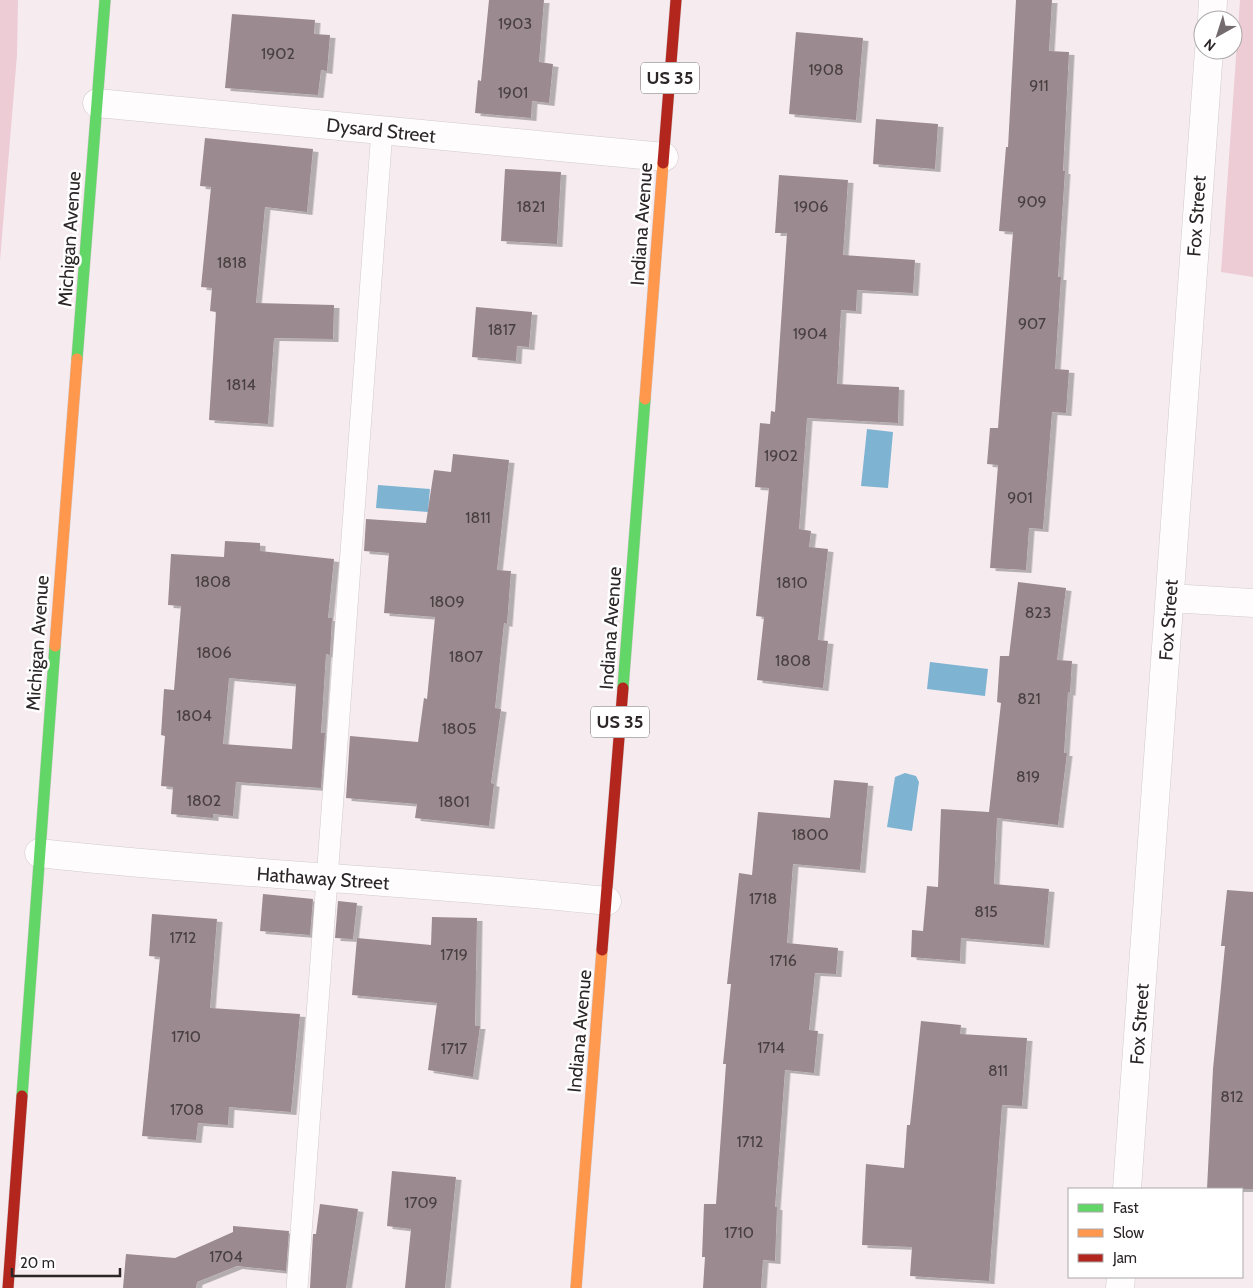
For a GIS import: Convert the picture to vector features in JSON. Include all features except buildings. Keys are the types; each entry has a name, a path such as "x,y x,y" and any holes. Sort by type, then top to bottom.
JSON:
{"street":[{"name":"Michigan Avenue","path":"8,1288 38,853 105,0"},
{"name":"Indiana Avenue","path":"576,1288 676,0"},
{"name":"Fox Street","path":"1127,1188 1208,60"},
{"name":"Dysard Street","path":"97,103 664,157"},
{"path":"1170,598 1253,603"},
{"name":"Hathaway Street","path":"38,853 122,862 327,879 534,893 607,901"}],"lane":[{"path":"297,1288 382,130"}],"shaded area":[{"path":"0,0 18,0 17,55 0,261"},
{"path":"1240,0 1253,0 1253,277 1221,272 1236,60 1243,60 1243,10 1239,10"}],"water":[{"path":"867,429 893,432 888,488 861,486"},
{"path":"378,485 430,489 428,512 376,508"},
{"path":"930,662 988,669 985,696 927,689"},
{"path":"905,773 916,776 919,782 912,831 887,827 895,777"}],"traffic: fast":[{"path":"77,359 105,0"},
{"path":"623,688 645,399"},
{"path":"22,1096 55,646"}],"traffic: slow":[{"path":"645,399 663,163"},
{"path":"55,646 77,359"},
{"path":"576,1288 602,950"}],"traffic: jam":[{"path":"663,163 676,0"},
{"path":"602,950 623,688"},
{"path":"8,1288 22,1096"}]}
